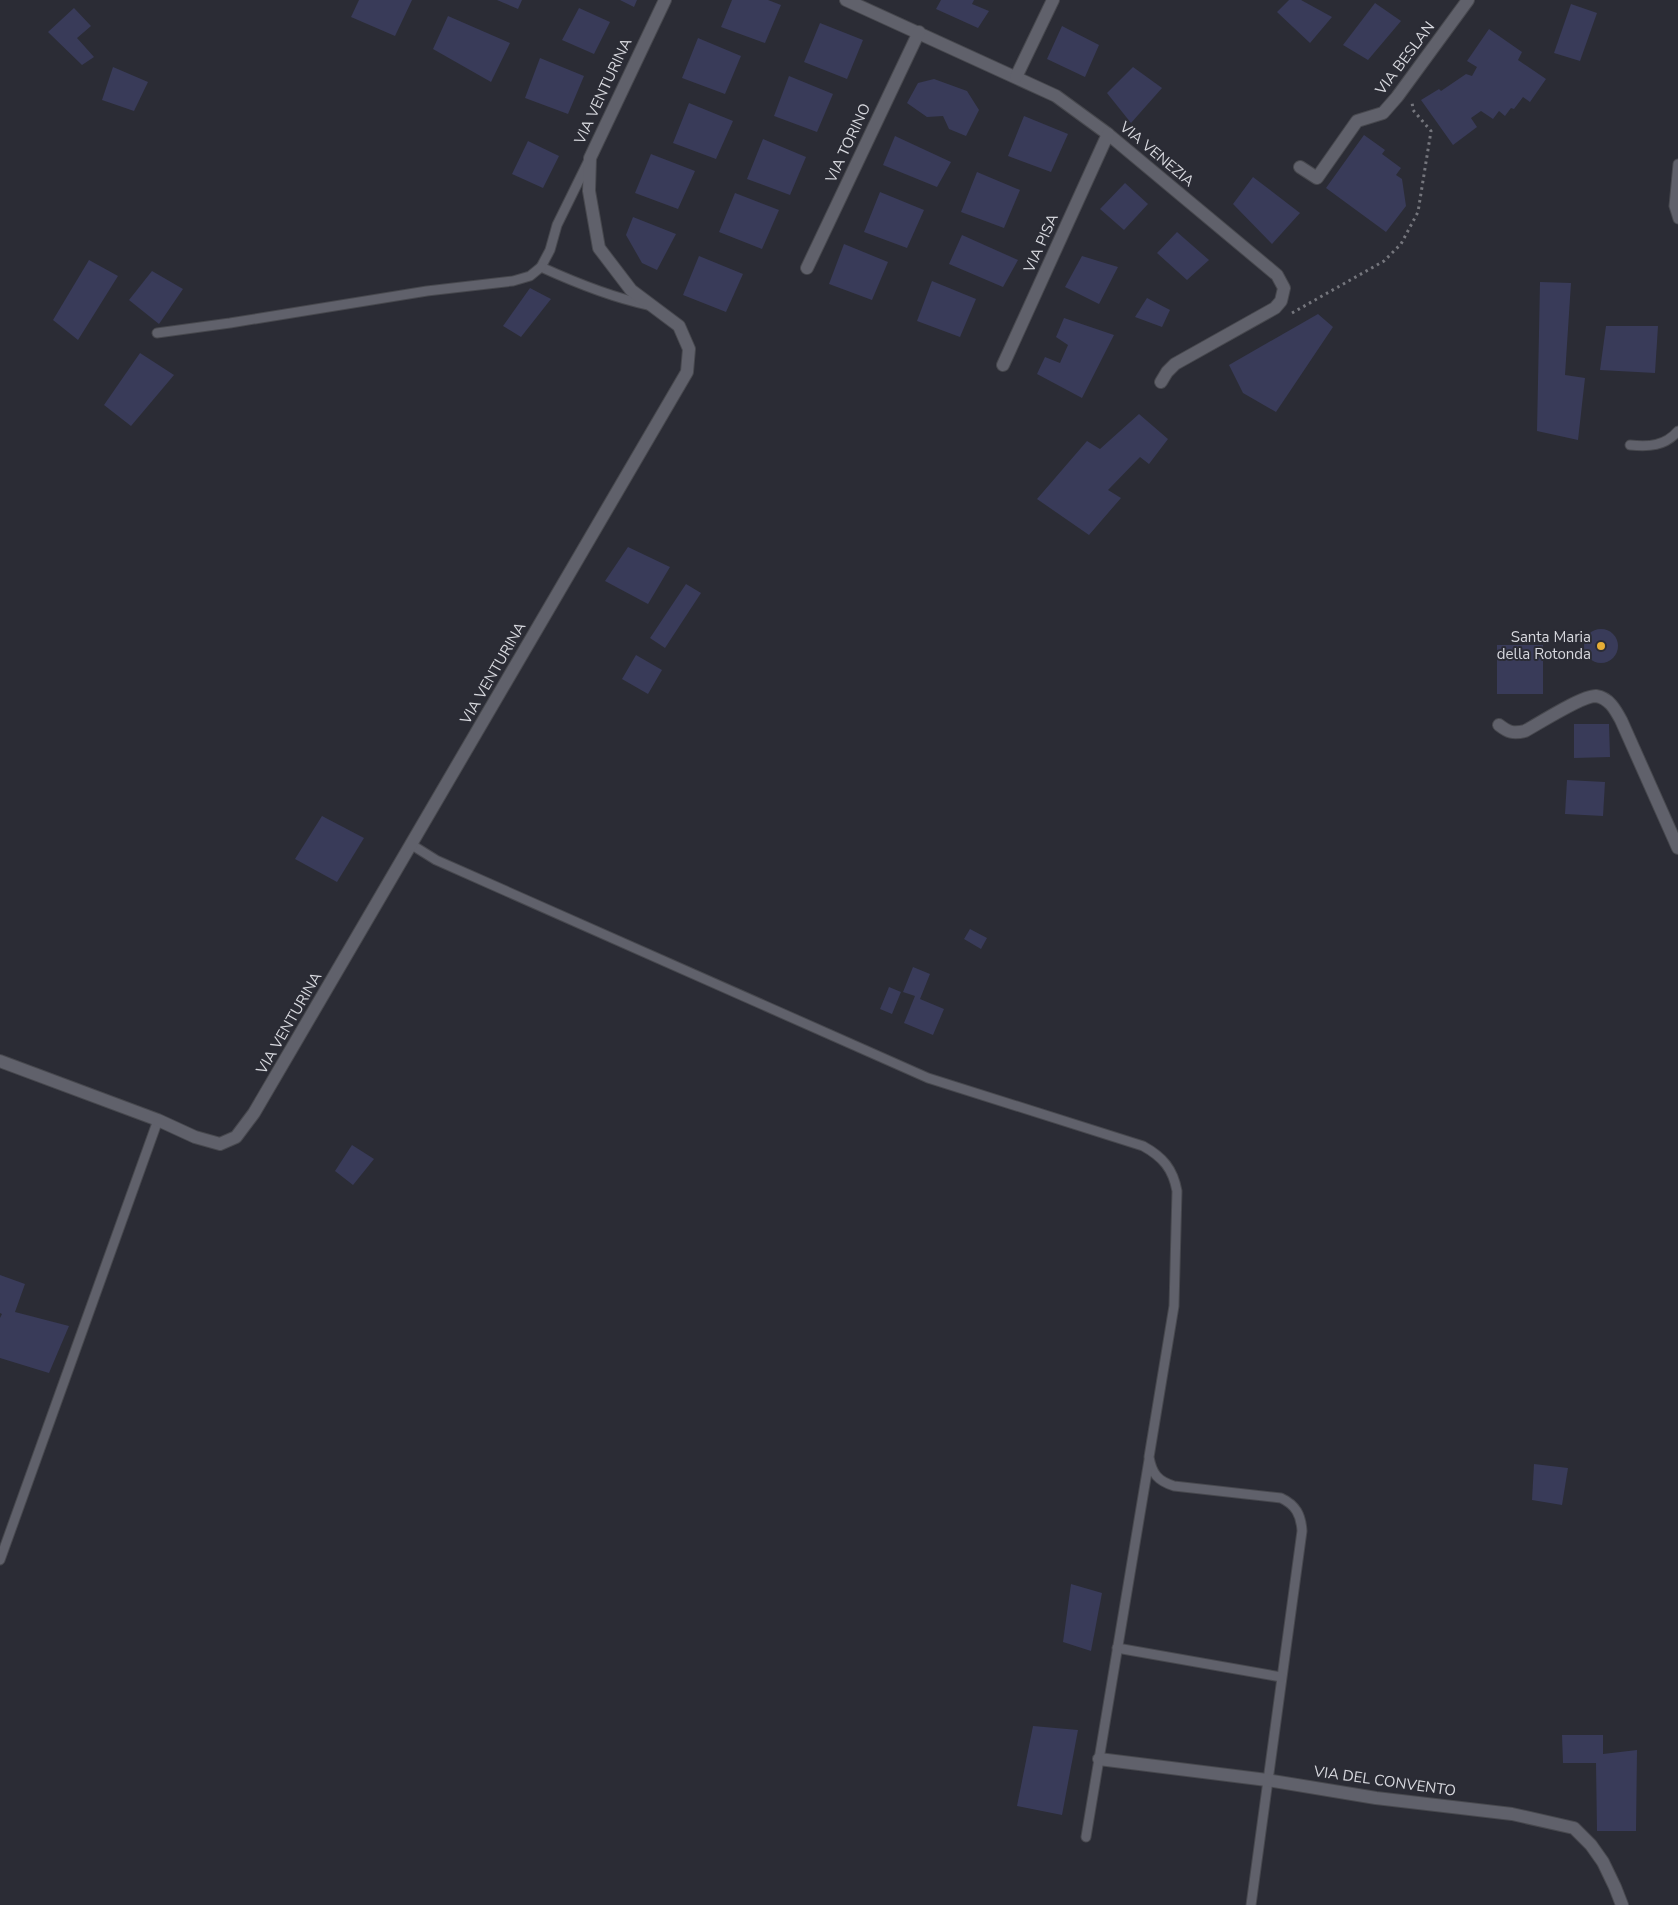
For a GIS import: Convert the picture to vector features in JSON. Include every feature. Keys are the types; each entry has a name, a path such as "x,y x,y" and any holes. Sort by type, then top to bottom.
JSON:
{"street":[{"name":"VIA VENTURINA","path":"0,1061 158,1120 195,1137 220,1144 236,1137 254,1114 687,372 689,350 679,326 631,290 599,248 589,191 590,158 665,0"},
{"name":"VIA VENEZIA","path":"846,0 1056,96 1108,134 1276,275 1284,288 1281,301 1275,308 1175,364 1161,382"},
{"path":"1016,77 1053,0"},
{"name":"VIA BESLAN","path":"1300,167 1317,178 1357,121 1383,113 1468,0"},
{"name":"VIA TORINO","path":"807,268 919,32"},
{"name":"VIA PISA","path":"1003,365 1108,134"},
{"path":"1499,725 1515,734 1525,731 1582,700 1595,696 1605,699 1613,706 1621,720 1678,848"},
{"name":"VIA DEL CONVENTO","path":"1099,1759 1267,1780 1376,1798 1512,1814 1574,1828 1591,1845 1602,1862 1622,1905"}],"lane":[{"path":"157,333 427,291 513,281 530,276 541,267 550,250 557,225 590,158"},
{"path":"1678,164 1674,206 1678,219"},
{"path":"541,267 580,285 619,299 651,306"},
{"path":"1630,445 1646,446 1661,444 1671,439 1678,431"},
{"path":"412,845 436,860 928,1078 1143,1146 1162,1159 1174,1177 1177,1191 1174,1306 1086,1837"},
{"path":"0,1560 158,1120"},
{"path":"1149,1457 1151,1466 1163,1482 1174,1486 1280,1498 1288,1501 1298,1512 1302,1521 1251,1905"},
{"path":"1117,1648 1281,1677"}],"path":[{"path":"1291,313 1384,261 1401,244 1418,212 1431,131 1413,110 1412,97"}],"building":[{"path":"359,0 412,0 395,36 351,17"},
{"path":"497,0 522,0 518,9"},
{"path":"620,0 637,0 634,7"},
{"path":"732,0 768,0 781,5 765,43 721,27"},
{"path":"941,0 974,0 972,4 989,11 978,28 936,9"},
{"path":"1289,0 1301,0 1332,17 1310,43 1277,12"},
{"path":"1375,3 1401,21 1368,60 1343,45"},
{"path":"1571,4 1597,13 1580,61 1554,53"},
{"path":"74,8 91,26 77,38 94,57 82,65 48,32"},
{"path":"579,8 610,22 594,54 562,40"},
{"path":"448,16 510,43 491,82 433,49"},
{"path":"820,23 863,40 847,79 804,62"},
{"path":"1062,26 1099,45 1085,77 1047,59"},
{"path":"1489,29 1522,52 1518,60 1546,79 1530,102 1523,97 1514,109 1511,108 1505,116 1499,111 1493,119 1481,111 1471,118 1477,127 1453,145 1421,100 1439,89 1441,91 1466,74 1472,76 1477,67 1467,61"},
{"path":"698,38 741,56 725,94 682,78"},
{"path":"540,58 584,76 568,114 525,98"},
{"path":"113,67 148,82 134,111 102,100"},
{"path":"1133,67 1162,88 1131,123 1107,93"},
{"path":"789,76 833,94 817,132 774,116"},
{"path":"934,79 967,91 979,110 966,136 949,129 943,116 927,117 907,103 918,83"},
{"path":"689,103 733,121 716,159 673,143"},
{"path":"1024,116 1068,134 1051,172 1008,156"},
{"path":"1364,135 1385,150 1382,154 1401,168 1396,175 1402,179 1406,206 1386,232 1326,188"},
{"path":"895,136 951,162 937,187 883,165"},
{"path":"763,139 806,157 790,195 747,179"},
{"path":"528,141 559,156 543,188 512,174"},
{"path":"651,154 695,171 678,209 635,193"},
{"path":"977,172 1020,190 1004,228 961,212"},
{"path":"1253,177 1300,213 1272,244 1233,204"},
{"path":"1125,183 1148,204 1124,230 1100,209"},
{"path":"880,192 924,210 907,248 864,232"},
{"path":"735,193 779,210 762,249 719,232"},
{"path":"633,217 676,234 657,270 642,263 626,235"},
{"path":"1177,232 1209,260 1187,280 1157,253"},
{"path":"962,235 1018,260 1003,287 949,264"},
{"path":"844,244 888,262 872,300 829,284"},
{"path":"699,256 743,274 726,312 683,295"},
{"path":"1082,256 1118,267 1099,304 1065,287"},
{"path":"89,260 118,276 78,340 53,320"},
{"path":"152,271 183,289 159,324 129,300"},
{"path":"932,281 976,299 960,337 917,321"},
{"path":"1540,282 1571,283 1565,375 1585,378 1578,440 1537,431"},
{"path":"530,288 551,299 521,337 503,326"},
{"path":"1147,298 1170,310 1162,327 1135,317"},
{"path":"1318,314 1333,327 1276,412 1243,393 1229,365"},
{"path":"1064,318 1114,335 1082,398 1037,374 1045,357 1060,363 1068,345 1056,337"},
{"path":"1606,326 1658,326 1655,373 1600,370"},
{"path":"140,353 174,375 131,426 104,405"},
{"path":"1139,414 1168,439 1149,464 1140,457 1108,490 1121,498 1089,535 1037,499 1087,441 1100,449"},
{"path":"628,547 670,567 648,604 605,581"},
{"path":"686,584 701,593 665,648 650,638"},
{"name":"Santa Maria della Rotonda","path":"1601,629 1613,634 1618,646 1613,658 1601,663 1589,658 1584,646 1589,634"},
{"path":"1497,645 1543,645 1543,694 1497,694"},
{"path":"636,655 662,670 648,694 622,679"},
{"path":"1574,724 1609,724 1610,757 1574,758"},
{"path":"1567,780 1605,782 1603,816 1565,814"},
{"path":"322,816 364,838 337,882 295,859"},
{"path":"970,929 987,938 981,949 964,939"},
{"path":"913,967 930,974 920,999 944,1009 933,1035 904,1023 915,996 903,992"},
{"path":"889,987 901,992 892,1014 880,1009"},
{"path":"352,1145 374,1159 353,1185 335,1171"},
{"path":"0,1275 25,1284 15,1312 69,1326 49,1373 0,1358 0,1318 2,1314 0,1313"},
{"path":"1534,1464 1568,1468 1562,1505 1532,1500"},
{"path":"1071,1584 1102,1593 1091,1651 1063,1642"},
{"path":"1033,1726 1078,1730 1062,1815 1017,1806"},
{"path":"1562,1735 1603,1735 1603,1754 1637,1750 1636,1831 1597,1831 1596,1763 1563,1763"}],"place":[{"name":"Santa Maria della Rotonda","path":"1601,646"}]}
